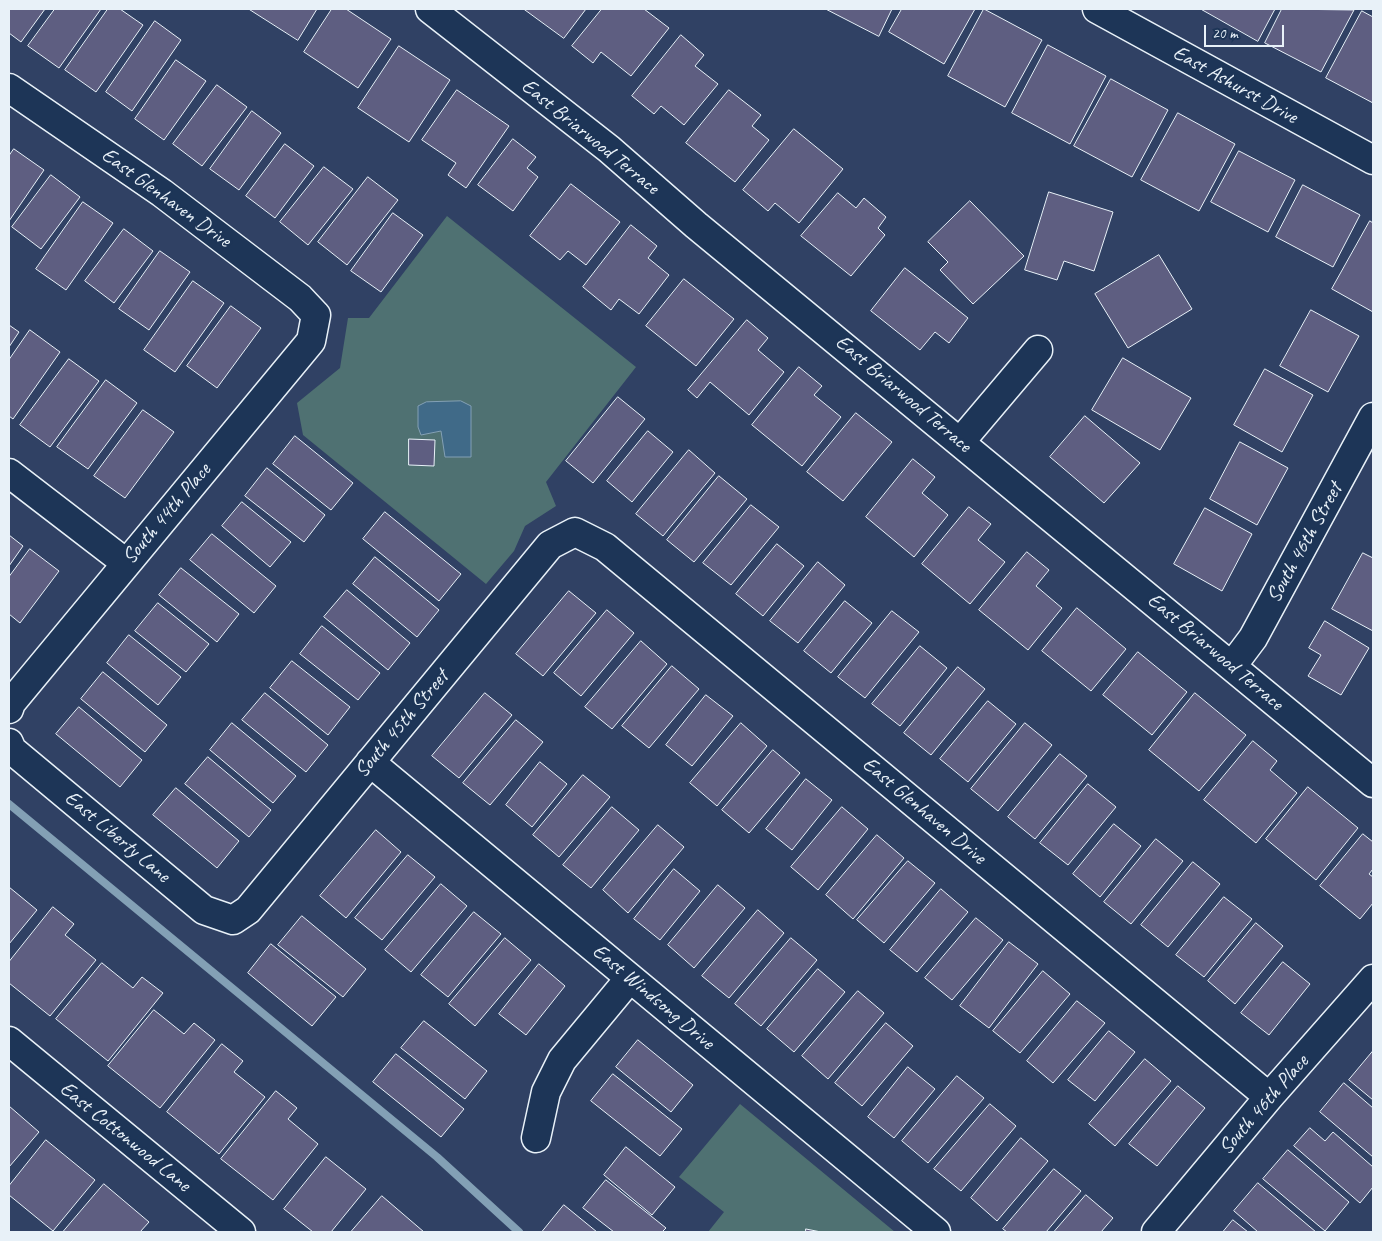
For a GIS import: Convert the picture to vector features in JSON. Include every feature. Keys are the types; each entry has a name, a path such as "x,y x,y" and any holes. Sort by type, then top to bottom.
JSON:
{"street":[{"name":"East Briarwood Terrace","path":"430,9 608,149 696,225 961,441 1373,783"},
{"name":"East Ashurst Drive","path":"1097,9 1373,160"},
{"name":"East Glenhaven Drive","path":"9,88 162,193 300,298 316,316"},
{"name":"South 44th Place","path":"9,709 11,703 311,341 316,316"},
{"path":"961,441 1038,350"},
{"name":"South 46th Street","path":"1232,666 1253,638 1373,418"},
{"path":"9,473 126,564"},
{"name":"East Glenhaven Drive","path":"575,532 605,547 1270,1097"},
{"name":"South 45th Street","path":"233,920 248,910 550,545 575,532"},
{"name":"East Liberty Lane","path":"9,743 12,750 204,910 233,920"},
{"name":"East Windsong Drive","path":"370,762 936,1232"},
{"path":"536,1138 546,1092 562,1060 630,978"},
{"name":"South 46th Place","path":"1156,1232 1373,979"},
{"name":"East Cottonwood Lane","path":"9,1041 241,1232"}],"green space":[{"path":"447,216 636,367 546,482 556,506 525,526 514,551 486,584 303,435 297,403 340,368 348,318 369,318"},
{"path":"740,1104 895,1232 708,1232 724,1212 679,1177"}],"water":[{"path":"461,401 471,406 471,457 445,457 441,431 421,435 418,427 418,406 426,402"}],"building":[{"path":"9,9 45,9 21,42 9,33"},
{"path":"55,9 101,9 59,68 28,46"},
{"path":"108,9 120,9 143,25 96,92 65,70"},
{"path":"249,9 317,9 298,40"},
{"path":"332,9 346,9 391,39 358,88 304,52"},
{"path":"524,9 586,9 564,38"},
{"path":"602,9 644,9 669,28 631,76 601,52 593,63 572,46"},
{"path":"826,9 892,9 879,36"},
{"path":"902,9 975,9 944,64 889,32"},
{"path":"984,9 1042,40 1005,107 948,76"},
{"path":"1201,9 1275,9 1258,41"},
{"path":"1282,9 1354,10 1321,72 1265,43"},
{"path":"1362,11 1373,17 1373,103 1326,78"},
{"path":"155,21 181,40 132,111 106,92"},
{"path":"681,35 704,55 695,66 718,84 684,125 661,106 654,114 632,96"},
{"path":"1048,45 1106,76 1070,144 1012,113"},
{"path":"399,46 450,80 409,142 358,108"},
{"path":"176,60 206,81 164,140 135,119"},
{"path":"1111,79 1168,110 1132,177 1074,146"},
{"path":"217,85 247,107 202,166 173,144"},
{"path":"457,90 509,126 466,188 448,175 456,163 422,140"},
{"path":"729,90 761,115 752,126 769,140 735,182 686,143"},
{"path":"252,111 281,133 239,190 210,169"},
{"path":"1178,113 1235,144 1199,211 1141,180"},
{"path":"794,129 843,169 799,223 775,203 768,211 743,190"},
{"path":"513,139 536,157 527,168 538,177 513,211 478,185"},
{"path":"285,144 314,166 275,218 246,196"},
{"path":"14,149 44,170 9,221 9,156"},
{"path":"1239,151 1295,180 1268,232 1211,202"},
{"path":"324,167 353,189 308,245 280,222"},
{"path":"51,175 80,197 41,249 12,227"},
{"path":"368,177 398,200 347,265 318,242"},
{"path":"571,184 620,222 586,265 568,251 560,260 530,236"},
{"path":"1303,185 1360,215 1333,267 1276,237"},
{"path":"1049,192 1113,212 1094,271 1064,261 1057,280 1025,270"},
{"path":"838,193 856,208 864,198 886,217 878,228 885,235 851,276 801,236"},
{"path":"970,201 1024,256 973,304 940,270 948,262 928,242"},
{"path":"83,202 113,223 66,290 36,269"},
{"path":"393,213 423,235 381,292 351,271"},
{"path":"1370,221 1373,223 1373,312 1332,289"},
{"path":"631,225 657,246 648,258 669,275 639,314 619,299 611,310 583,287"},
{"path":"124,229 153,251 114,303 85,281"},
{"path":"160,251 190,272 149,330 119,309"},
{"path":"1159,255 1192,309 1128,348 1095,294"},
{"path":"905,268 968,318 949,343 935,332 920,350 871,311"},
{"path":"684,279 734,319 696,366 646,326"},
{"path":"193,281 224,303 175,372 144,350"},
{"path":"231,306 261,328 217,388 187,366"},
{"path":"1311,310 1359,336 1328,392 1280,366"},
{"path":"747,320 768,338 758,350 784,372 749,415 710,382 697,398 688,390"},
{"path":"9,325 19,332 9,347"},
{"path":"30,330 60,352 13,419 9,416 9,360"},
{"path":"1123,358 1191,398 1160,450 1092,410"},
{"path":"69,359 99,381 50,447 20,425"},
{"path":"799,367 822,386 814,395 841,417 802,466 752,425"},
{"path":"1265,369 1313,395 1282,452 1234,425"},
{"path":"106,380 137,403 88,469 57,447"},
{"path":"618,397 645,419 593,483 566,461"},
{"path":"143,410 174,432 125,498 94,476"},
{"path":"856,413 892,442 843,501 807,472"},
{"path":"1085,416 1140,463 1104,503 1050,457"},
{"path":"648,431 673,452 632,502 607,481"},
{"path":"295,436 353,483 331,510 273,464"},
{"path":"409,439 435,440 434,466 409,465"},
{"path":"1240,442 1288,468 1257,525 1210,499"},
{"path":"689,450 715,473 663,536 636,514"},
{"path":"913,459 935,477 922,493 948,515 914,557 866,517"},
{"path":"267,468 325,515 304,542 245,496"},
{"path":"719,476 747,499 694,562 667,540"},
{"path":"242,502 291,542 270,567 222,526"},
{"path":"751,505 779,527 731,585 703,563"},
{"path":"969,507 991,524 978,540 1005,562 970,604 922,564"},
{"path":"1205,508 1252,534 1222,591 1174,564"},
{"path":"385,512 461,574 439,601 363,539"},
{"path":"212,534 276,586 254,613 190,560"},
{"path":"9,535 23,546 9,566"},
{"path":"777,544 804,566 763,616 736,594"},
{"path":"30,549 59,571 20,623 9,614 9,577"},
{"path":"1027,552 1049,570 1036,586 1062,608 1028,650 979,610"},
{"path":"1363,553 1373,558 1373,631 1332,609"},
{"path":"375,557 439,610 417,637 353,584"},
{"path":"818,562 845,585 798,643 770,621"},
{"path":"181,568 239,614 217,642 159,595"},
{"path":"347,590 410,643 388,670 324,617"},
{"path":"569,591 596,613 543,676 516,654"},
{"path":"845,601 872,623 831,673 804,651"},
{"path":"158,603 209,644 186,672 135,631"},
{"path":"1077,608 1126,649 1091,691 1042,651"},
{"path":"607,610 634,633 581,696 554,673"},
{"path":"892,611 919,632 865,698 838,677"},
{"path":"1325,621 1369,648 1341,695 1308,676 1321,655 1309,648"},
{"path":"322,626 380,673 358,700 300,654"},
{"path":"129,635 181,677 158,705 107,663"},
{"path":"641,641 667,664 612,729 585,707"},
{"path":"920,646 947,668 900,726 872,704"},
{"path":"1138,652 1187,692 1152,735 1103,695"},
{"path":"292,661 350,707 328,735 270,688"},
{"path":"672,666 699,689 649,748 622,726"},
{"path":"958,667 985,689 931,755 904,733"},
{"path":"103,672 167,725 145,752 81,699"},
{"path":"265,693 328,745 306,772 242,720"},
{"path":"485,693 512,715 459,778 432,756"},
{"path":"1195,693 1246,735 1199,791 1149,750"},
{"path":"706,695 733,716 692,766 666,745"},
{"path":"988,701 1016,724 968,782 940,759"},
{"path":"79,707 142,760 120,787 56,734"},
{"path":"516,720 543,742 490,805 463,783"},
{"path":"232,723 296,776 273,803 210,750"},
{"path":"741,723 767,746 717,806 690,783"},
{"path":"1025,723 1052,745 998,811 971,789"},
{"path":"1253,741 1277,761 1270,770 1297,793 1256,843 1204,800"},
{"path":"773,750 800,773 749,833 722,810"},
{"path":"1060,754 1087,776 1035,839 1008,817"},
{"path":"208,757 271,810 249,837 185,784"},
{"path":"540,762 567,784 532,827 506,805"},
{"path":"583,775 610,797 559,857 533,835"},
{"path":"806,779 832,800 792,850 766,829"},
{"path":"1088,784 1116,807 1068,865 1040,843"},
{"path":"1308,787 1358,828 1316,880 1266,839"},
{"path":"176,788 239,841 217,868 153,815"},
{"path":"612,807 639,830 591,888 563,865"},
{"path":"842,807 868,829 818,890 791,867"},
{"path":"1114,824 1141,846 1100,897 1073,874"},
{"path":"658,825 684,847 628,913 603,890"},
{"path":"376,830 401,852 346,918 320,896"},
{"path":"1363,834 1373,842 1373,869 1369,874 1373,877 1373,903 1360,919 1320,886"},
{"path":"877,835 904,858 853,919 826,895"},
{"path":"1156,839 1183,861 1131,924 1104,902"},
{"path":"408,855 435,877 382,940 355,918"},
{"path":"908,861 935,883 884,943 857,920"},
{"path":"1193,862 1220,884 1168,947 1141,925"},
{"path":"674,869 700,891 660,940 634,919"},
{"path":"441,884 467,906 411,972 385,950"},
{"path":"718,885 745,908 694,968 668,945"},
{"path":"9,887 37,910 9,944"},
{"path":"941,889 968,912 917,972 890,950"},
{"path":"1224,897 1252,919 1204,977 1176,955"},
{"path":"53,907 74,924 65,935 96,960 50,1016 9,983 9,962"},
{"path":"758,910 784,933 729,998 702,976"},
{"path":"474,912 501,934 448,997 421,975"},
{"path":"302,916 366,969 343,997 278,945"},
{"path":"976,918 1003,940 952,1000 925,978"},
{"path":"1256,923 1283,946 1235,1004 1208,981"},
{"path":"505,938 531,960 475,1026 449,1004"},
{"path":"791,938 817,960 761,1026 735,1004"},
{"path":"1009,942 1038,964 989,1028 960,1006"},
{"path":"271,944 336,997 312,1026 248,973"},
{"path":"1283,962 1310,984 1269,1035 1241,1013"},
{"path":"102,963 133,988 142,977 163,993 108,1061 56,1019"},
{"path":"539,964 565,986 526,1035 499,1014"},
{"path":"818,969 845,992 794,1052 767,1029"},
{"path":"1043,971 1070,994 1020,1053 993,1031"},
{"path":"858,991 884,1013 828,1079 802,1056"},
{"path":"1077,1001 1105,1023 1053,1083 1027,1061"},
{"path":"154,1010 184,1034 194,1023 215,1040 160,1108 108,1066"},
{"path":"424,1021 487,1071 465,1099 401,1048"},
{"path":"886,1023 913,1046 862,1106 835,1083"},
{"path":"1109,1031 1135,1052 1095,1101 1068,1080"},
{"path":"638,1040 693,1085 671,1112 616,1067"},
{"path":"222,1044 243,1061 234,1072 265,1097 219,1154 167,1112"},
{"path":"1373,1051 1373,1100 1349,1080"},
{"path":"396,1054 464,1109 441,1137 373,1082"},
{"path":"1145,1059 1171,1081 1115,1146 1089,1124"},
{"path":"908,1067 935,1089 894,1138 868,1117"},
{"path":"613,1074 682,1129 660,1156 591,1101"},
{"path":"957,1076 984,1098 928,1163 902,1141"},
{"path":"1344,1083 1373,1108 1373,1157 1320,1112"},
{"path":"1178,1086 1205,1108 1157,1166 1129,1144"},
{"path":"276,1091 297,1108 288,1119 318,1144 273,1200 221,1159"},
{"path":"990,1104 1016,1126 961,1191 934,1169"},
{"path":"9,1106 39,1132 9,1167"},
{"path":"1310,1128 1325,1141 1333,1132 1373,1167 1373,1187 1360,1203 1294,1146"},
{"path":"1021,1138 1048,1161 997,1221 971,1198"},
{"path":"46,1140 95,1180 53,1231 9,1195 9,1186"},
{"path":"626,1147 675,1187 652,1215 604,1175"},
{"path":"1288,1150 1349,1202 1325,1231 1263,1179"},
{"path":"326,1157 366,1189 331,1232 313,1232 284,1209"},
{"path":"1054,1169 1081,1191 1046,1232 1007,1232 1003,1229"},
{"path":"606,1180 666,1228 662,1232 614,1232 583,1208"},
{"path":"1258,1183 1316,1232 1258,1232 1234,1211"},
{"path":"104,1184 149,1222 140,1232 63,1232"},
{"path":"1086,1195 1113,1218 1101,1232 1054,1232"},
{"path":"382,1196 424,1232 351,1232"},
{"path":"564,1205 597,1232 542,1232"},
{"path":"1233,1220 1248,1232 1223,1232"},
{"path":"806,1229 821,1232 806,1232"}],"waterway":[{"path":"9,804 437,1157 519,1232"}]}
